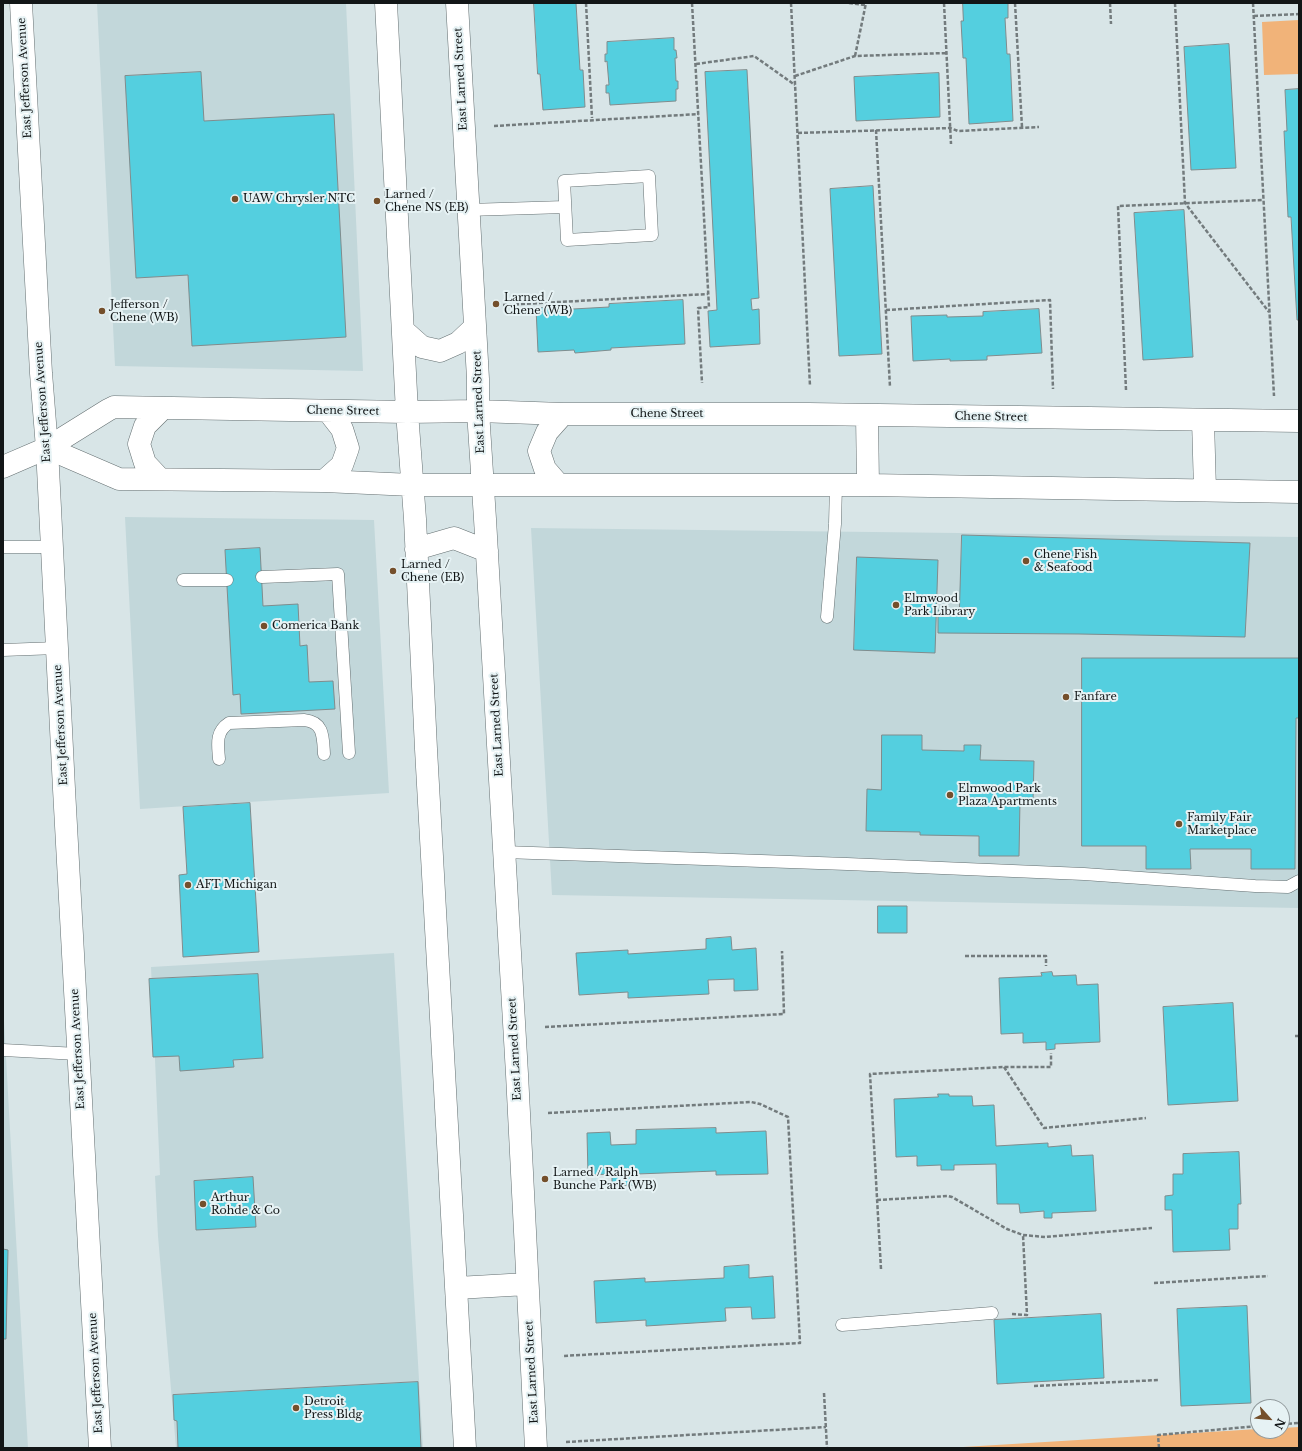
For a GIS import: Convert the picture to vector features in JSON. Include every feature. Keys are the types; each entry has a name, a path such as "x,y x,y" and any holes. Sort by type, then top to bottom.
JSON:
{"street":[{"name":"East Jefferson Avenue","path":"21,3 41,373 47,448 100,1448"},
{"path":"386,3 407,412 466,1448"},
{"name":"East Larned Street","path":"457,3 478,379 478,411 517,1074 536,1448"},
{"path":"404,331 422,347 440,351 458,343 475,327"},
{"name":"Chene Street","path":"3,467 47,448 114,407 407,412 478,411 563,414 867,415 1299,421"},
{"path":"160,479 144,463 139,444 146,426 163,408"},
{"path":"324,482 342,465 348,448 342,429 328,411"},
{"path":"558,484 545,469 539,451 547,432 563,414"},
{"path":"867,415 868,485"},
{"path":"1203,420 1205,490"},
{"path":"47,448 119,479 412,485 868,485 1299,492"},
{"path":"416,549 454,538 487,551"},
{"path":"456,1288 527,1284"}],"lane":[{"path":"649,176 652,235 567,240 565,207 564,181 649,176"},
{"path":"468,210 565,207"},
{"path":"827,616 835,524 836,485"},
{"path":"3,547 52,547"},
{"path":"262,577 338,574 349,753"},
{"path":"183,580 227,580"},
{"path":"3,650 57,648"},
{"path":"219,759 217,740 221,730 229,723 304,720 315,722 319,726 323,738 324,754"},
{"path":"504,852 1084,874 1255,886 1288,887 1299,881"},
{"path":"3,1050 78,1054"},
{"path":"842,1325 992,1313"}],"path":[{"path":"586,3 592,118"},
{"path":"692,3 709,307 698,308 702,383"},
{"path":"791,3 810,386"},
{"path":"849,3 865,4 855,56"},
{"path":"944,3 951,144"},
{"path":"1015,3 1022,128"},
{"path":"1110,3 1111,24"},
{"path":"1175,3 1185,203 1269,312"},
{"path":"1253,3 1275,421"},
{"path":"1254,16 1299,14"},
{"path":"795,76 855,56 947,53"},
{"path":"696,64 754,56 795,84"},
{"path":"494,126 699,114"},
{"path":"798,133 950,128 958,131 1039,127"},
{"path":"876,130 890,387"},
{"path":"1126,390 1118,206 1263,200"},
{"path":"504,305 708,294"},
{"path":"886,310 1050,300 1053,389"},
{"path":"545,1027 784,1014 782,952"},
{"path":"965,956 1046,956 1046,966"},
{"path":"881,1269 870,1074 1004,1067 1051,1067 1051,1053"},
{"path":"1004,1067 1044,1128 1146,1118"},
{"path":"548,1113 751,1102 765,1106 788,1117 800,1343 562,1356"},
{"path":"877,1200 948,1196 1007,1229 1023,1235 1045,1237 1152,1228"},
{"path":"992,1313 1027,1315 1023,1235"},
{"path":"1154,1283 1268,1276"},
{"path":"1034,1386 1159,1380"},
{"path":"824,1393 827,1448"},
{"path":"566,1442 826,1427"},
{"path":"1159,1448 1158,1435 1250,1427"}],"shaded area":[{"path":"97,3 346,3 363,371 115,366"},
{"path":"1299,20 1299,74 1264,75 1262,22"},
{"path":"125,517 374,520 389,793 140,809"},
{"path":"531,528 1299,537 1299,908 552,895"},
{"path":"394,953 423,1448 176,1448 158,1236 155,1176 160,1175 151,967"},
{"path":"3,1003 16,1238 28,1448 3,1448"},
{"path":"1299,1427 1299,1448 947,1448 1250,1429 1250,1439 1290,1439 1290,1428"}],"building":[{"path":"534,3 576,3 580,70 583,70 585,107 543,110 540,74 538,74"},
{"path":"963,3 1008,3 1008,18 1005,18 1007,54 1010,54 1013,121 969,124 966,58 963,58 961,21 963,21"},
{"path":"674,38 674,50 676,50 677,58 675,58 676,81 678,81 676,101 610,105 609,93 606,93 606,85 609,85 607,61 605,62 607,42"},
{"path":"1229,44 1236,168 1191,170 1184,47"},
{"path":"747,70 759,298 751,299 752,310 759,309 760,344 710,347 708,311 717,310 705,72"},
{"name":"UAW Chrysler NTC","path":"201,72 204,121 334,114 346,337 192,346 188,275 136,278 125,76"},
{"path":"939,73 940,117 856,121 854,77"},
{"path":"1299,89 1299,320 1297,320 1291,217 1288,217 1284,131 1287,131 1285,90"},
{"path":"873,186 882,354 839,356 830,189"},
{"path":"1184,210 1193,357 1143,360 1134,213"},
{"path":"683,300 685,344 611,348 611,350 575,353 574,350 538,352 536,308 572,306 573,309 609,307 609,304"},
{"path":"1039,309 1042,353 987,356 987,360 950,361 950,359 913,361 911,316 983,316 983,312"},
{"path":"962,535 1250,543 1245,637 938,633 938,610 959,611"},
{"name":"Comerica Bank","path":"260,548 263,606 298,604 300,646 307,645 309,682 333,681 335,709 241,714 240,694 233,695 225,550"},
{"name":"Elmwood Park Library","path":"857,557 938,560 935,653 854,650"},
{"path":"1082,658 1299,658 1299,718 1296,718 1295,869 1251,869 1251,849 1190,849 1191,869 1146,869 1146,846 1082,846"},
{"name":"Elmwood Park Plaza Apartments","path":"882,735 922,735 922,750 964,751 964,745 981,745 980,760 1034,761 1033,801 1020,800 1019,856 979,856 979,836 920,835 920,832 866,831 867,789 881,790"},
{"path":"250,803 259,952 183,957 179,875 187,874 183,807"},
{"path":"878,906 907,906 907,933 878,933"},
{"path":"731,937 732,950 756,948 758,990 734,991 734,979 708,980 709,994 628,998 628,992 579,995 576,953 628,950 628,954 706,949 706,939"},
{"path":"1052,972 1053,976 1076,975 1077,985 1098,984 1100,1042 1055,1044 1055,1049 1046,1050 1046,1042 1023,1043 1023,1033 1001,1034 999,978 1042,976 1041,973"},
{"path":"258,974 263,1058 233,1060 234,1067 180,1071 179,1056 153,1057 149,979"},
{"path":"1233,1003 1238,1101 1168,1105 1163,1007"},
{"path":"938,1094 949,1094 949,1096 972,1096 973,1106 994,1105 996,1146 1048,1143 1048,1147 1071,1145 1072,1156 1093,1155 1096,1211 1052,1213 1052,1218 1044,1218 1044,1211 1020,1213 1019,1204 997,1204 996,1164 954,1165 954,1170 941,1170 941,1165 917,1166 917,1156 896,1157 894,1099 938,1097"},
{"path":"716,1128 716,1133 766,1131 768,1174 716,1175 716,1171 637,1174 638,1185 612,1186 612,1174 588,1175 587,1133 610,1132 611,1145 636,1144 636,1130"},
{"path":"1239,1152 1241,1204 1238,1204 1238,1229 1229,1229 1230,1250 1173,1252 1172,1210 1165,1210 1165,1196 1173,1195 1173,1174 1183,1174 1183,1154"},
{"path":"253,1177 256,1227 196,1230 194,1181"},
{"path":"3,1249 8,1250 6,1339 3,1339"},
{"path":"749,1265 749,1278 773,1276 775,1318 752,1319 751,1307 725,1308 726,1321 646,1326 646,1320 596,1323 594,1281 645,1278 645,1282 724,1278 724,1267"},
{"path":"1247,1306 1250,1403 1181,1406 1177,1309"},
{"path":"1101,1314 1104,1378 997,1384 994,1320"},
{"name":"Detroit Press Bldg","path":"418,1382 421,1448 178,1448 177,1421 174,1420 173,1395"}],"place":[{"name":"UAW Chrysler NTC","path":"235,199"},
{"name":"Larned / Chene NS (EB)","path":"377,201"},
{"name":"Larned / Chene (WB)","path":"496,304"},
{"name":"Jefferson / Chene (WB)","path":"102,311"},
{"name":"Chene Fish & Seafood","path":"1026,561"},
{"name":"Larned / Chene (EB)","path":"393,571"},
{"name":"Elmwood Park Library","path":"896,605"},
{"name":"Comerica Bank","path":"264,626"},
{"name":"Fanfare","path":"1066,697"},
{"name":"Elmwood Park Plaza Apartments","path":"950,795"},
{"name":"Family Fair Marketplace","path":"1179,824"},
{"name":"AFT Michigan","path":"188,885"},
{"name":"Larned / Ralph Bunche Park (WB)","path":"545,1179"},
{"name":"Arthur Rohde & Co","path":"203,1204"},
{"name":"Detroit Press Bldg","path":"296,1408"}]}
